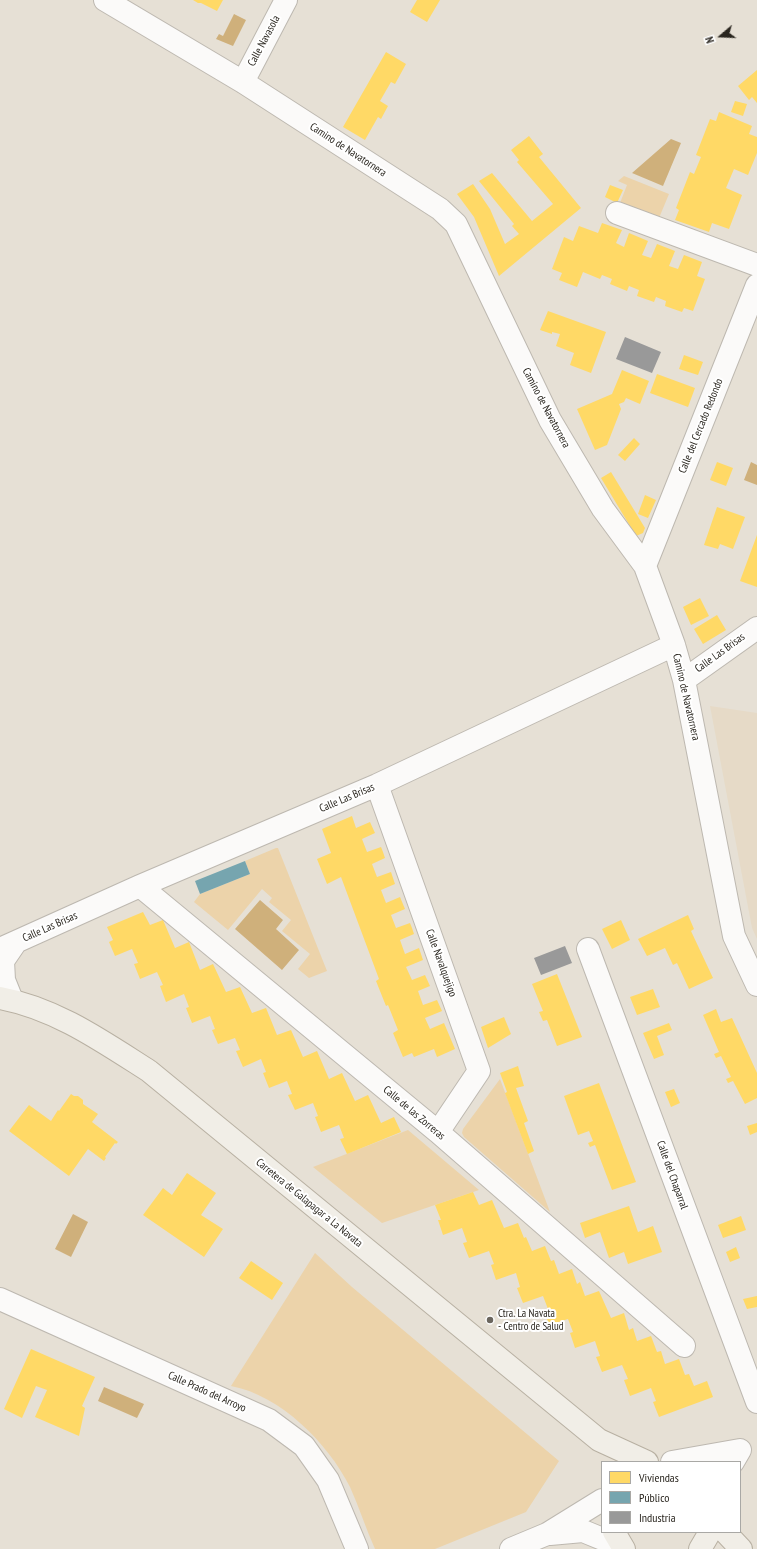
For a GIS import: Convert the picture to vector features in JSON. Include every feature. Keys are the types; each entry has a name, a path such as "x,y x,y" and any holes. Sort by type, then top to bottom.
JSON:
{"main road":[{"name":"Carretera de Galapagar a La Navata","path":"6,999 34,1007 88,1032 149,1071 599,1440 645,1461"},
{"path":"599,1440 607,1461"},
{"path":"700,1549 709,1533"},
{"path":"726,1533 741,1549"}],"street":[{"name":"Camino de Navatornera","path":"105,0 242,82 440,209 456,224 550,420 604,509 645,566 674,645 684,680 734,936 757,985"},
{"name":"Calle Navasola","path":"242,82 286,0"},
{"path":"617,213 757,265"},
{"name":"Calle del Cercado Redondo","path":"645,566 749,331 757,285"},
{"name":"Calle Las Brisas","path":"684,680 757,628"},
{"name":"Calle Las Brisas","path":"6,999 3,961 8,945 140,886 377,785 674,645"},
{"name":"Calle Navalquejigo","path":"377,785 479,1071 438,1132"},
{"name":"Calle de las Zorreras","path":"140,886 438,1132 684,1346"},
{"name":"Calle del Chaparral","path":"588,949 757,1402"},
{"name":"Calle Prado del Arroyo","path":"0,1299 269,1420 304,1446 328,1480 357,1549"},
{"path":"678,1461 743,1451"},
{"path":"511,1549 547,1534 601,1501"},
{"path":"547,1534 583,1531 620,1543"}],"shaded area":[{"path":"234,14 246,20 233,46 216,39 219,34 223,36"},
{"path":"671,139 681,143 663,186 632,173"},
{"path":"624,176 669,194 659,218 620,203 627,185 618,181"},
{"path":"751,462 757,465 757,485 744,480"},
{"path":"710,706 757,713 757,939 752,928"},
{"path":"278,848 327,971 309,978 298,969 310,954 282,931 291,920 269,902 272,898 262,889 228,930 194,902 200,894 250,874 245,861"},
{"path":"260,900 283,920 276,929 299,950 282,970 235,929"},
{"path":"500,1079 550,1212 464,1137 462,1133 463,1129"},
{"path":"408,1130 479,1190 382,1223 313,1167"},
{"path":"73,1214 88,1222 71,1257 55,1249"},
{"path":"315,1253 352,1287 559,1461 526,1512 435,1549 375,1549 350,1487 341,1470 316,1438 301,1423 267,1399 249,1391 231,1386"},
{"path":"104,1387 144,1404 137,1418 98,1401"}],"building: Viviendas":[{"path":"193,0 223,0 217,11"},
{"path":"417,0 440,0 427,22 410,12"},
{"path":"386,52 406,64 395,84 391,82 380,101 388,106 381,119 378,117 365,140 343,127"},
{"path":"757,70 757,103 752,97 749,100 738,86"},
{"path":"735,101 747,104 743,116 731,112"},
{"path":"719,112 752,126 749,134 757,137 757,153 748,175 734,169 726,188 742,195 729,229 712,223 709,232 675,220 679,210 676,208 690,172 694,174 701,157 696,155 710,119 716,121"},
{"path":"529,136 543,154 539,157 581,208 499,276 474,217 457,194 473,184 490,209 505,244 519,234 512,226 514,224 479,181 492,173 532,221 553,204 517,162 519,160 511,150"},
{"path":"610,185 623,190 617,203 605,197"},
{"path":"602,223 622,230 616,243 624,247 629,233 648,241 642,255 651,258 657,244 675,251 669,266 678,269 684,255 702,262 697,276 705,279 693,311 684,308 682,312 665,306 666,301 656,297 654,302 637,296 639,290 629,286 627,291 610,284 612,279 602,275 600,279 583,272 577,287 559,280 562,273 552,269 564,237 573,241 579,226 598,233"},
{"path":"548,311 606,332 591,373 570,365 574,353 556,346 560,334 552,332 552,334 540,330"},
{"path":"684,355 703,362 698,375 679,369"},
{"path":"622,370 649,381 640,404 626,398 624,402 619,404 621,409 607,445 595,450 577,409 612,394"},
{"path":"657,374 695,388 688,407 650,393"},
{"path":"634,438 640,444 625,461 618,455"},
{"path":"717,462 733,468 726,486 710,480"},
{"path":"611,472 645,528 643,533 636,536 601,478"},
{"path":"645,495 656,500 648,518 638,514"},
{"path":"717,507 745,517 733,549 720,544 718,549 704,545"},
{"path":"757,535 757,587 740,581"},
{"path":"700,598 709,616 691,625 683,607"},
{"path":"717,615 726,630 703,644 694,629"},
{"path":"352,816 356,828 370,822 375,833 362,839 367,852 381,847 385,858 372,864 377,877 391,872 395,884 381,890 386,903 400,897 405,909 391,915 396,928 410,923 412,928 414,934 400,940 405,954 419,948 423,960 406,967 412,980 425,975 430,986 418,991 423,1005 437,1000 442,1011 425,1018 430,1029 444,1023 455,1049 437,1057 434,1049 414,1057 412,1053 403,1057 393,1033 398,1030 376,981 379,979 341,877 327,884 317,859 331,853 322,829"},
{"path":"143,912 150,925 163,920 175,948 189,942 200,970 213,964 226,992 240,987 252,1013 266,1008 277,1035 291,1030 303,1057 317,1051 329,1079 342,1073 355,1101 368,1095 381,1123 394,1117 401,1132 347,1154 340,1139 344,1138 339,1125 321,1132 315,1117 318,1116 313,1103 295,1110 288,1095 292,1094 287,1081 269,1088 263,1073 266,1072 261,1059 243,1067 236,1051 240,1050 235,1038 218,1044 212,1030 215,1029 210,1016 192,1023 186,1008 189,1007 184,994 166,1002 160,986 163,985 157,972 140,979 134,964 138,963 132,949 115,956 109,942 113,940 107,927"},
{"path":"688,915 694,929 691,931 713,978 689,989 677,963 673,965 665,948 647,956 638,939"},
{"path":"621,920 630,940 612,949 602,929"},
{"path":"557,974 582,1037 557,1046 547,1020 543,1021 539,1012 543,1011 532,984"},
{"path":"653,989 660,1007 637,1015 630,997"},
{"path":"716,1009 721,1022 732,1018 757,1073 757,1098 745,1104 733,1081 728,1083 726,1079 731,1077 721,1056 716,1058 714,1054 719,1052 703,1015"},
{"path":"504,1017 511,1034 488,1048 481,1027"},
{"path":"669,1023 672,1030 657,1036 664,1055 654,1059 643,1033"},
{"path":"518,1066 524,1086 516,1088 528,1121 524,1123 534,1151 528,1154 505,1093 507,1092 500,1073"},
{"path":"599,1083 636,1182 612,1190 595,1145 590,1147 588,1143 593,1141 589,1131 578,1135 564,1096"},
{"path":"674,1089 680,1103 671,1107 665,1092"},
{"path":"71,1094 78,1096 83,1100 83,1104 98,1114 92,1122 118,1142 116,1144 115,1143 105,1157 106,1158 104,1161 88,1149 69,1176 9,1131 29,1105 51,1121"},
{"path":"757,1123 757,1132 750,1135 747,1126"},
{"path":"187,1173 216,1193 201,1215 223,1229 204,1257 143,1215 163,1188 172,1195"},
{"path":"473,1192 479,1205 492,1200 504,1228 518,1223 524,1238 526,1237 532,1251 545,1246 551,1261 554,1260 559,1274 572,1269 577,1284 580,1282 585,1296 599,1291 611,1318 624,1313 629,1330 633,1328 637,1341 651,1336 657,1352 661,1351 665,1364 679,1359 685,1375 689,1374 694,1386 707,1381 713,1397 659,1417 653,1402 656,1401 651,1388 630,1396 624,1380 628,1379 622,1365 602,1372 596,1357 600,1356 595,1341 575,1348 570,1333 573,1332 568,1319 549,1325 544,1310 548,1309 543,1296 523,1303 517,1288 520,1287 516,1273 496,1280 491,1265 494,1264 489,1251 469,1258 463,1243 467,1242 462,1228 443,1235 438,1220 441,1220 435,1205"},
{"path":"629,1206 638,1232 653,1226 662,1252 628,1264 624,1252 609,1258 600,1232 585,1238 580,1223"},
{"path":"741,1216 746,1230 723,1238 718,1225"},
{"path":"736,1247 740,1258 730,1262 726,1252"},
{"path":"251,1261 283,1283 272,1300 239,1278"},
{"path":"757,1296 757,1307 747,1309 743,1299"},
{"path":"31,1349 95,1377 82,1406 85,1408 79,1436 35,1417 47,1390 36,1386 22,1418 4,1409"}],"building: Público":[{"path":"245,861 250,874 200,894 195,881"}],"building: Industria":[{"path":"625,337 661,352 652,373 616,359"},
{"path":"565,946 572,963 541,975 534,958"}],"place":[{"name":"Ctra. La Navata - Centro de Salud","path":"490,1320"}]}
